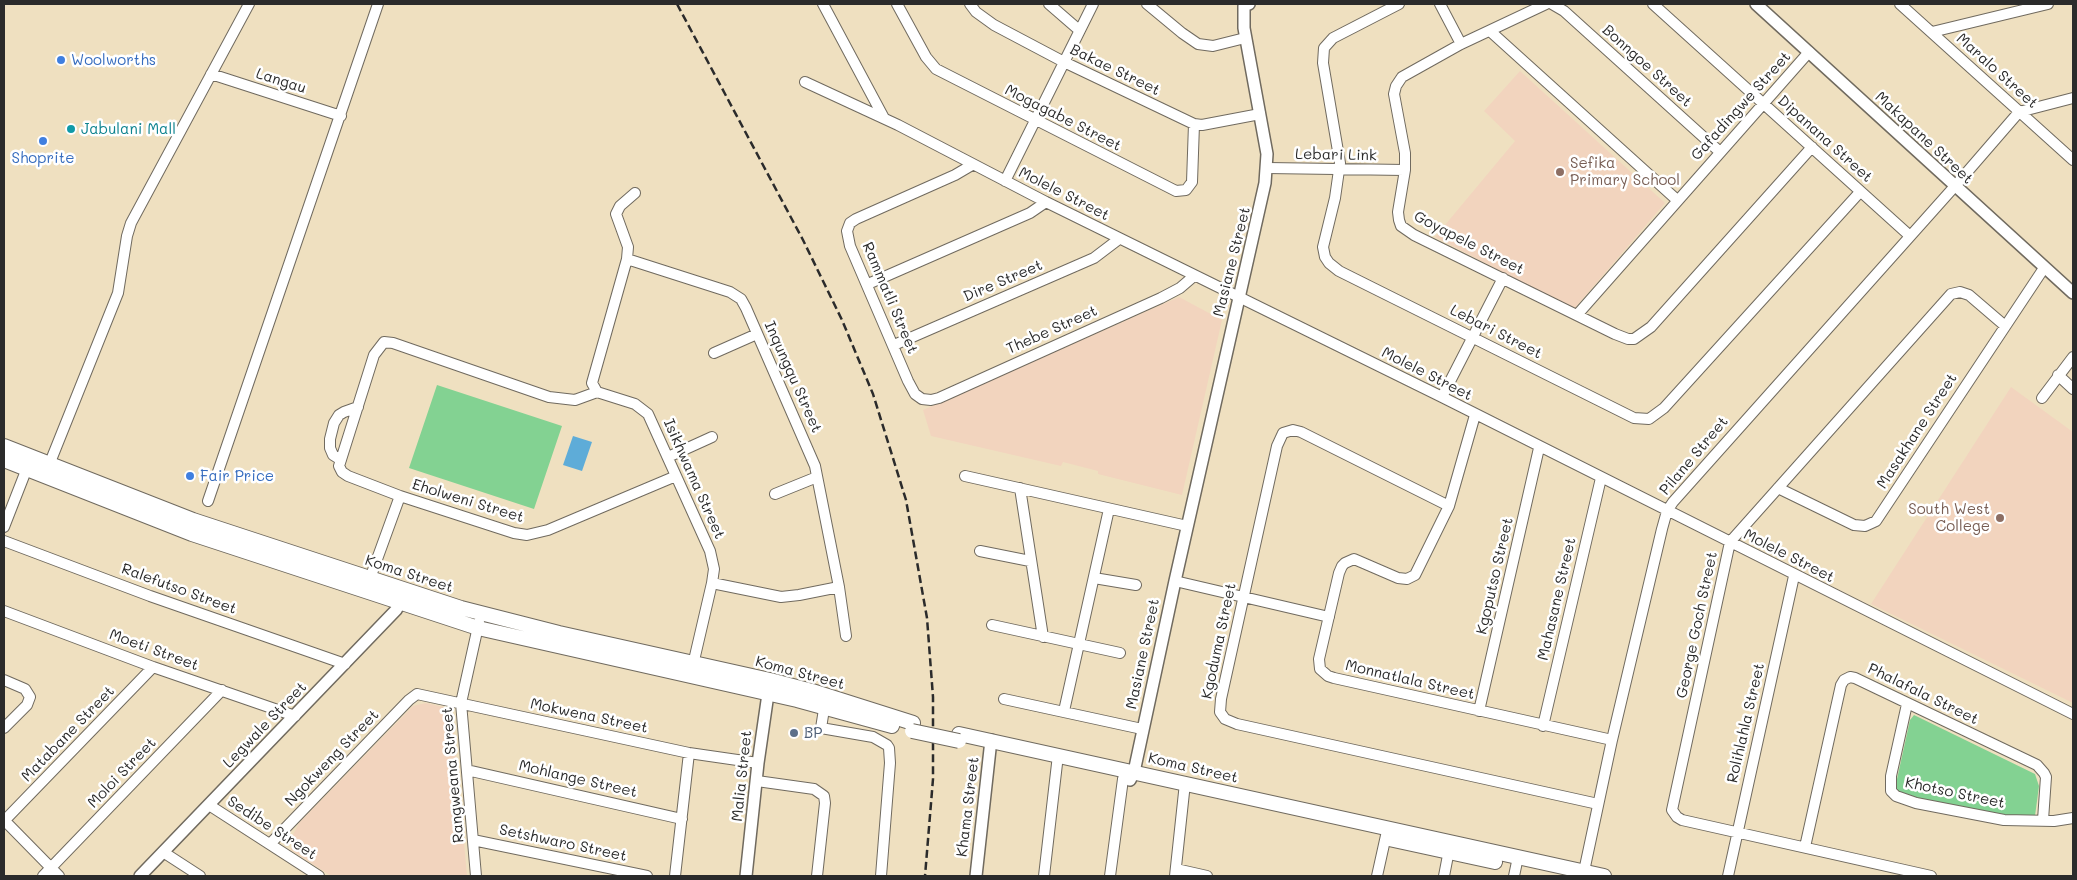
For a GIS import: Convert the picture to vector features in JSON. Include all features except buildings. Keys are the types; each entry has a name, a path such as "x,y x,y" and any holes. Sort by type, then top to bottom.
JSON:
{"main road":[{"name":"Koma Street","path":"4,446 30,463 199,537 401,604 478,628 690,677 769,687"},
{"name":"Koma Street","path":"4,460 30,463"},
{"name":"Koma Street","path":"47,470 481,614 693,663 769,687 913,727 1450,847 1516,867 1559,876"},
{"name":"Koma Street","path":"1516,867 1604,876"}],"street":[{"path":"47,470 118,293 126,236 131,223 249,4"},
{"path":"208,501 378,4"},
{"path":"823,4 884,118"},
{"name":"Mogagabe Street","path":"897,4 930,65 1170,189 1182,192 1190,187 1192,182 1194,124"},
{"name":"Bakae Street","path":"970,4 983,19 1064,62 1194,124"},
{"path":"1049,4 1079,30"},
{"path":"1005,181 1093,4"},
{"path":"1148,4 1198,44 1213,46 1245,38"},
{"name":"Lebari Street","path":"1399,4 1333,38 1324,48 1323,62 1339,150 1340,170 1323,247 1325,257 1339,271 1641,420 1648,419 1664,408 1860,192"},
{"path":"1440,4 1461,44"},
{"path":"1546,4 1490,31 1677,200"},
{"name":"Bonngoe Street","path":"1552,4 1564,11 1720,152"},
{"name":"Dipanana Street","path":"1652,4 1910,236"},
{"name":"Makapane Street","path":"1756,4 2073,293"},
{"name":"Maralo Street","path":"1900,4 2073,160"},
{"path":"1932,32 2048,4"},
{"name":"Masiane Street","path":"1128,775 1142,729 1229,338 1263,201 1268,168 1267,154 1245,38 1245,5"},
{"name":"Goyapele Street","path":"1490,31 1461,44 1402,77 1396,86 1394,94 1404,142 1405,170 1398,212 1401,226 1414,235 1628,339 1634,339 1645,333 1812,147"},
{"name":"Gafadingwe Street","path":"1577,314 1809,52"},
{"name":"Langau","path":"211,74 341,116"},
{"name":"Molele Street","path":"805,82 884,118 972,165 1119,239 1442,397 1794,576 2073,714"},
{"path":"2019,112 2073,98"},
{"name":"Pilane Street","path":"1583,874 1612,740 1668,511 1680,492 1955,186 2019,112"},
{"path":"1194,124 1202,125 1260,114"},
{"name":"Rammatli Street","path":"918,397 908,381 849,242 847,231 850,224 856,219 955,176 972,165"},
{"name":"Lebari Link","path":"1268,168 1405,170"},
{"path":"358,407 339,415 334,423 330,448 333,455 341,460 358,407 374,355 384,342 393,343 550,397 575,400 596,392 593,388 592,378 628,259 628,247 616,214 620,206 636,193"},
{"path":"868,284 1030,213 1046,202"},
{"name":"Dire Street","path":"894,345 1094,258 1119,239"},
{"name":"Inqungqu Street","path":"628,259 730,292 740,299 757,334 818,477 839,587 846,636"},
{"name":"Masakhane Street","path":"1778,488 1854,526 1872,524 1882,513 2004,325 2044,268"},
{"name":"Thebe Street","path":"918,397 926,400 939,398 1173,292 1194,276"},
{"path":"1442,397 1503,278"},
{"name":"George Goch Street","path":"1931,876 1682,820 1672,810 1730,542 1952,294 1960,292 1969,295 2004,325"},
{"path":"714,353 757,334"},
{"path":"2042,398 2073,357"},
{"path":"2058,375 2073,389"},
{"name":"Isikhwama Street","path":"596,392 635,404 645,411 710,551 714,569 712,583 690,677"},
{"name":"Monnatlala Street","path":"1476,415 1449,506 1418,571 1412,578 1398,578 1359,559 1354,558 1345,562 1339,573 1319,665 1328,676 1543,726 1612,740"},
{"name":"Kgoduma Street","path":"1449,506 1301,432 1286,431 1281,436 1277,446 1221,698 1220,712 1226,719 1237,724 1598,804"},
{"path":"668,457 712,437"},
{"name":"Kgoputso Street","path":"1479,711 1540,448"},
{"name":"Eholweni Street","path":"341,460 339,466 342,472 348,476 400,496 514,533 535,534 548,530 676,476"},
{"path":"4,528 30,463"},
{"path":"965,476 1187,526"},
{"path":"775,494 818,477"},
{"name":"Mahasane Street","path":"1543,726 1601,478"},
{"path":"1020,488 1043,637"},
{"path":"365,592 400,496"},
{"path":"1064,711 1109,509"},
{"name":"Ralefutso Street","path":"4,541 150,596 345,664"},
{"path":"980,551 1030,561"},
{"name":"Rolihlahla Street","path":"1728,876 1794,576"},
{"path":"1094,578 1136,585"},
{"path":"1175,581 1329,618"},
{"path":"712,583 781,597 839,587"},
{"name":"Legwale Street","path":"140,876 401,604 406,590"},
{"name":"Moeti Street","path":"4,612 153,667 295,716"},
{"name":"Rangweana Street","path":"476,876 461,703 481,614"},
{"name":"Masiane Street","path":"992,625 1120,653"},
{"name":"Matabane Street","path":"4,821 153,667"},
{"name":"Phalafala Street","path":"1805,847 1841,685 1844,680 1850,677 2042,769 2046,776 2043,820"},
{"path":"4,680 25,689 30,697 27,705 4,728"},
{"name":"Malia Street","path":"746,876 758,762 769,687"},
{"name":"Moloi Street","path":"43,876 222,690"},
{"name":"Mokwena Street","path":"416,694 689,753 758,762"},
{"name":"Ngokweng Street","path":"270,844 416,694"},
{"name":"Masiane Street","path":"1004,699 1142,729"},
{"path":"825,702 821,728 873,737 889,748 890,763 881,876"},
{"name":"Khotso Street","path":"1908,704 1891,776 1891,791 1896,796 1916,803 2004,820 2054,821 2073,818"},
{"name":"Khama Street","path":"976,876 990,744"},
{"path":"675,876 689,753"},
{"path":"1044,876 1058,760"},
{"name":"Mohlange Street","path":"467,770 682,818"},
{"path":"1110,876 1128,775"},
{"path":"757,781 814,789 824,796 825,803 817,876"},
{"path":"1184,788 1176,873 1208,876"},
{"name":"Sedibe Street","path":"209,805 319,876"},
{"path":"4,821 60,876"},
{"path":"1377,876 1386,833"},
{"name":"Setshwaro Street","path":"473,840 647,876"},
{"path":"1444,876 1450,847"},
{"path":"163,852 200,876"}],"shaded area":[{"name":"Sefika Primary School","path":"1520,71 1665,203 1574,309 1435,237 1515,141 1484,111"},
{"path":"1179,297 1222,320 1182,495 1098,474 1098,471 1063,462 1061,466 931,436 923,410"},
{"name":"South West College","path":"2011,387 2073,432 2073,703 1871,604"},
{"path":"426,703 452,709 467,876 331,876 291,850 293,835 299,823 413,706"}],"green space":[{"path":"437,385 562,426 534,509 409,468"},
{"path":"1914,715 2035,774 2039,786 2035,816 2006,816 1904,797 1899,793 1895,787 1910,720"}],"water":[{"path":"573,436 592,442 582,471 563,465"}],"railway":[{"path":"677,4 803,240 842,320 873,394 906,500 927,618 933,697 933,779 925,876"}],"place":[{"name":"Woolworths","path":"61,60"},
{"name":"Jabulani Mall","path":"71,129"},
{"name":"Shoprite","path":"43,141"},
{"name":"Sefika Primary School","path":"1560,172"},
{"name":"Fair Price","path":"190,476"},
{"name":"South West College","path":"2000,518"},
{"name":"BP","path":"794,733"}]}
